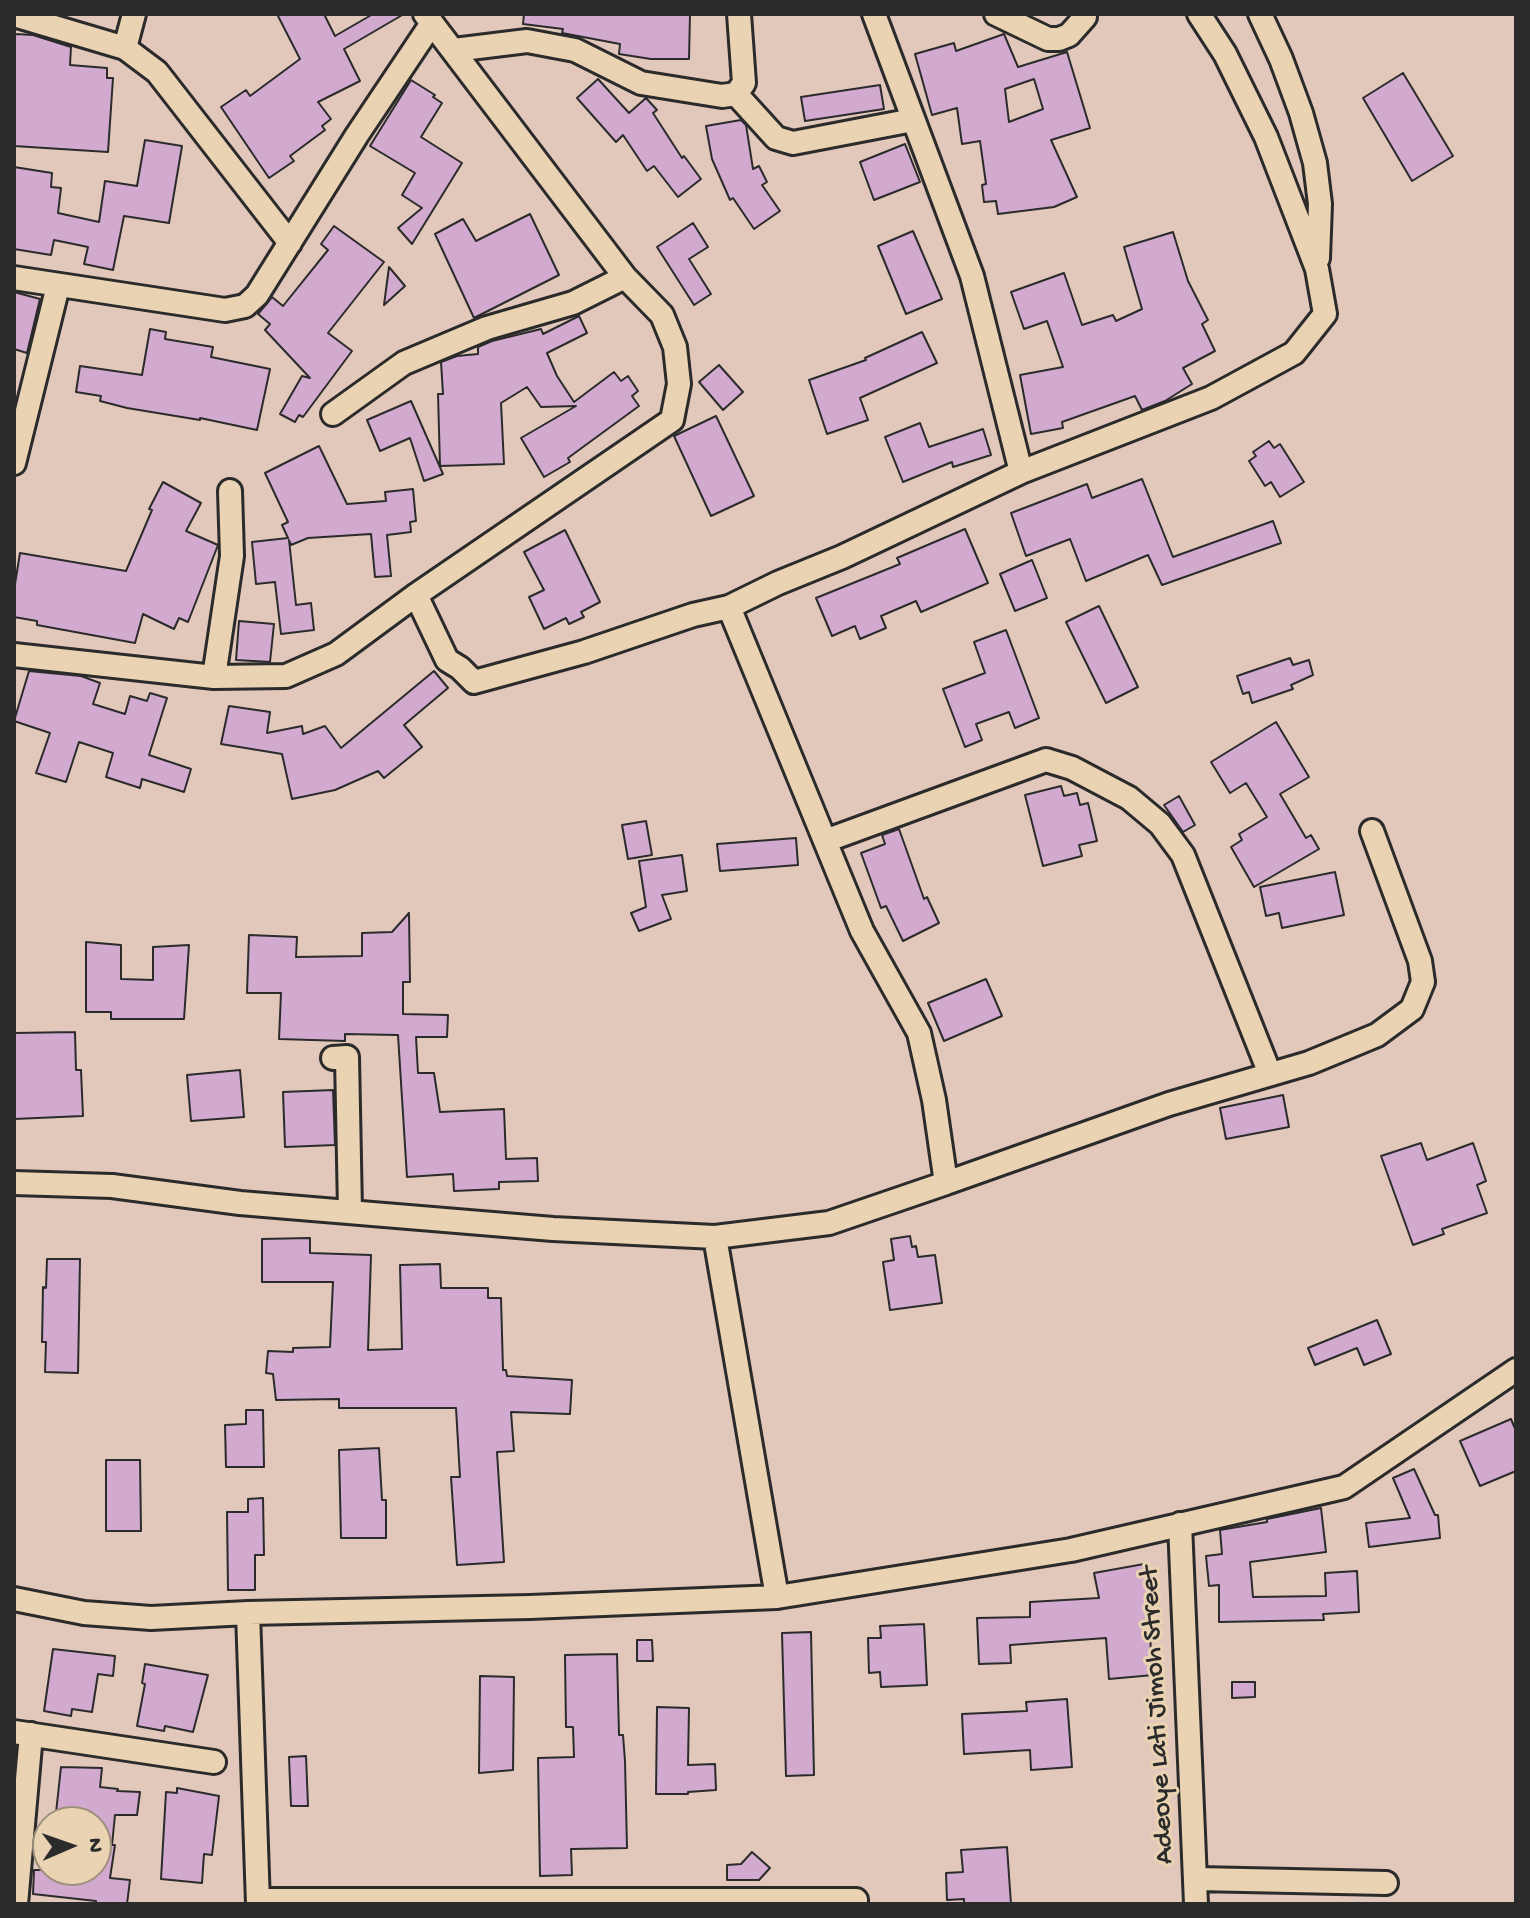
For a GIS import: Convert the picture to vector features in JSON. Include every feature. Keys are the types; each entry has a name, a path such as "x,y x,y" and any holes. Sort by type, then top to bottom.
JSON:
{"street":[{"path":"14,14 125,48 157,72 290,243"},
{"path":"125,48 134,14"},
{"path":"736,94 744,83 739,14"},
{"path":"874,14 972,276 1021,472"},
{"path":"996,14 1048,39 1069,35 1085,17"},
{"path":"416,595 447,660 474,682 584,652 693,615 729,607 1021,472 1211,398 1294,353 1325,314 1317,269 1266,137 1225,54 1199,14"},
{"path":"1260,14 1301,113 1315,163 1320,204 1317,269"},
{"path":"14,278 225,310 245,306 257,295 429,18 625,277 662,315 675,347 679,384 672,420 416,595 336,654 286,676 214,677 14,655"},
{"path":"454,50 527,41 575,50 641,83 709,95 736,94 776,138 793,143 913,120"},
{"path":"333,414 404,363 487,328 573,303 625,277"},
{"path":"14,463 58,286"},
{"path":"214,677 232,556 230,491"},
{"path":"729,607 862,931 919,1033 934,1100 946,1183"},
{"path":"825,841 1046,760 1058,762 1117,792 1160,824 1183,855 1270,1074"},
{"path":"14,1183 112,1186 240,1203 553,1229 715,1237 829,1223 1169,1104 1309,1063 1377,1035 1412,1009 1423,982 1420,961 1372,831"},
{"path":"333,1058 347,1057 350,1211"},
{"path":"715,1237 777,1597"},
{"path":"14,1599 84,1613 151,1618 777,1597 1071,1550 1344,1487 1515,1373"},
{"name":"Adeoye Lati Jimoh Street","path":"1180,1524 1196,1904"},
{"path":"248,1613 258,1902 856,1900 856,1904"},
{"path":"16,1904 22,1733 214,1762"},
{"path":"1197,1879 1386,1883"}],"building":[{"path":"277,14 324,14 335,36 373,14 404,14 344,49 360,81 318,102 331,119 322,126 325,130 290,156 294,161 269,178 221,107 246,90 250,96 300,59"},
{"path":"524,14 690,14 689,59 651,59 619,54 620,44 562,33 563,29 523,24"},
{"path":"16,34 33,35 71,47 70,65 107,68 107,78 113,78 108,152 14,146"},
{"path":"1004,34 1018,67 1067,52 1090,128 1051,140 1077,197 1054,207 998,214 996,201 984,202 982,185 986,184 980,141 962,144 957,108 932,115 915,54 954,43 956,51","holes":["1034,79 1043,109 1009,122 1005,89"]},
{"path":"1403,73 1453,156 1412,181 1363,98"},
{"path":"598,79 629,113 646,98 657,110 653,113 682,158 684,156 701,179 678,197 654,166 647,171 623,135 616,142 577,98"},
{"path":"411,80 442,103 421,137 462,163 412,244 398,228 422,208 402,195 415,173 370,146"},
{"path":"880,85 884,109 805,121 801,97"},
{"path":"741,120 746,125 753,169 759,166 767,182 762,185 780,211 754,229 733,198 730,200 712,159 706,126"},
{"path":"145,140 182,146 169,223 124,216 113,270 84,264 88,247 54,240 51,255 14,249 14,167 52,173 51,187 61,188 58,213 99,222 105,181 137,186"},
{"path":"905,144 920,182 874,200 860,162"},
{"path":"530,214 559,275 474,318 435,234 463,219 476,241"},
{"path":"693,223 708,247 689,259 711,294 694,305 657,247"},
{"path":"334,226 384,262 328,333 352,351 303,417 299,415 295,422 280,414 302,376 310,378 265,330 270,324 258,314 272,297 283,306 328,250 321,244"},
{"path":"913,231 942,299 906,314 878,246"},
{"path":"1173,232 1188,281 1208,320 1202,324 1215,351 1183,368 1192,384 1165,401 1142,410 1135,396 1062,422 1063,428 1031,434 1020,375 1063,367 1047,321 1024,329 1011,292 1064,273 1082,325 1113,315 1116,321 1142,309 1124,247"},
{"path":"389,267 405,286 384,305"},
{"path":"14,292 40,299 27,353 14,349"},
{"path":"579,316 587,333 547,353 574,402 614,372 621,381 628,376 638,391 632,396 639,406 568,458 570,462 544,477 521,438 576,406 541,407 527,387 501,403 504,464 440,466 438,394 443,394 441,362 457,356 478,354 478,347 492,341 541,329 543,334"},
{"path":"150,329 166,332 165,339 213,347 211,357 270,369 257,430 127,408 100,401 101,396 76,392 80,366 142,375"},
{"path":"922,332 937,363 860,398 868,420 827,434 809,380 866,360"},
{"path":"719,365 743,392 723,410 699,382"},
{"path":"411,401 443,474 424,481 410,438 380,451 367,420"},
{"path":"716,416 754,496 711,516 674,436"},
{"path":"920,423 929,447 983,429 991,455 953,467 952,462 903,482 885,437"},
{"path":"1269,441 1274,448 1280,444 1304,482 1280,497 1271,482 1265,486 1249,461 1256,456 1253,452"},
{"path":"319,446 347,504 386,501 385,492 413,489 416,521 410,522 411,532 387,535 391,576 375,577 371,534 308,538 291,545 289,540 296,605 311,603 314,630 281,634 275,582 256,584 252,542 288,538 282,525 288,522 265,473"},
{"path":"1142,479 1173,557 1273,521 1281,543 1162,585 1148,555 1086,581 1070,539 1026,556 1011,513 1087,484 1092,498"},
{"path":"163,482 201,503 186,531 218,545 188,622 179,618 174,629 143,614 135,643 37,625 37,621 14,617 14,590 20,553 126,571 152,510 149,509"},
{"path":"965,529 988,583 921,612 916,601 881,616 886,628 860,639 855,626 832,636 816,598 900,564 897,558"},
{"path":"565,530 600,602 581,612 584,617 569,624 566,618 544,629 529,597 544,590 524,552"},
{"path":"1032,560 1047,598 1015,611 1000,574"},
{"path":"1099,606 1138,687 1106,703 1066,622"},
{"path":"239,621 274,624 270,662 236,660"},
{"path":"1006,630 1039,718 1015,728 1009,712 976,724 982,740 965,747 943,689 985,673 974,642"},
{"path":"1290,658 1293,665 1309,660 1313,675 1291,685 1293,689 1252,703 1249,692 1243,694 1237,676"},
{"path":"29,671 81,676 100,683 93,704 125,714 130,696 147,701 150,693 167,698 149,755 191,769 184,792 142,779 140,788 106,777 113,753 79,742 66,782 36,773 50,733 14,721"},
{"path":"434,671 448,688 404,725 422,747 384,778 378,771 335,790 292,799 282,754 221,744 229,706 270,712 267,733 302,726 303,734 325,726 341,748"},
{"path":"1276,722 1309,777 1280,794 1306,838 1311,835 1319,849 1254,887 1231,847 1242,840 1239,834 1267,817 1246,783 1230,793 1211,762"},
{"path":"1061,786 1064,796 1077,793 1080,805 1088,803 1097,841 1079,845 1082,856 1043,866 1025,795"},
{"path":"1179,796 1195,825 1183,832 1164,805"},
{"path":"646,821 652,855 628,859 622,825"},
{"path":"899,829 924,899 927,897 939,923 903,941 886,906 881,908 861,853 885,844 882,835"},
{"path":"796,838 798,865 720,871 717,844"},
{"path":"682,855 687,891 662,895 671,919 639,931 631,913 646,907 639,861"},
{"path":"1335,872 1344,915 1282,928 1279,913 1266,916 1260,887"},
{"path":"409,913 410,982 403,982 403,1014 448,1015 447,1037 416,1037 418,1073 434,1073 440,1112 504,1109 506,1159 537,1158 538,1181 499,1182 499,1189 454,1191 453,1174 407,1177 398,1035 345,1034 345,1041 279,1039 281,993 247,993 249,935 297,937 296,957 362,956 362,933 392,932"},
{"path":"86,942 121,945 121,979 153,980 153,947 189,945 184,1019 111,1019 111,1012 86,1012"},
{"path":"986,979 1002,1016 944,1041 928,1003"},
{"path":"75,1032 76,1070 81,1070 83,1116 14,1119 14,1033"},
{"path":"240,1070 244,1117 191,1121 187,1075"},
{"path":"333,1090 335,1145 285,1147 283,1092"},
{"path":"1283,1095 1289,1127 1226,1139 1220,1108"},
{"path":"1421,1143 1427,1160 1473,1143 1486,1181 1477,1185 1487,1213 1442,1229 1444,1234 1413,1245 1381,1156"},
{"path":"910,1236 918,1257 935,1255 942,1303 890,1310 883,1262 894,1260 891,1239"},
{"path":"310,1238 310,1253 371,1255 368,1350 402,1349 400,1265 440,1264 441,1288 488,1288 488,1298 501,1298 503,1370 506,1370 507,1376 572,1380 570,1414 511,1412 514,1451 497,1452 504,1562 457,1565 451,1477 460,1477 456,1408 339,1408 339,1399 276,1400 273,1374 266,1373 268,1351 293,1352 293,1348 330,1347 333,1282 262,1282 262,1239"},
{"path":"47,1259 80,1259 78,1373 45,1372 46,1342 42,1342"},
{"path":"1377,1320 1391,1354 1364,1365 1357,1348 1315,1365 1308,1348"},
{"path":"246,1410 263,1410 264,1467 226,1467 225,1425 246,1424"},
{"path":"1511,1419 1516,1431 1516,1471 1480,1486 1460,1441"},
{"path":"379,1448 382,1500 386,1500 386,1538 341,1538 339,1450"},
{"path":"106,1460 140,1460 141,1531 106,1531"},
{"path":"1414,1469 1435,1515 1438,1515 1440,1538 1369,1547 1366,1523 1410,1518 1393,1478"},
{"path":"263,1498 264,1555 255,1555 255,1590 228,1590 227,1512 248,1512 248,1499"},
{"path":"1321,1508 1326,1552 1250,1562 1253,1597 1326,1596 1325,1573 1357,1571 1359,1612 1323,1614 1324,1620 1219,1622 1219,1585 1209,1586 1206,1556 1222,1554 1220,1530"},
{"path":"1144,1564 1150,1599 1147,1599 1153,1675 1109,1679 1106,1638 1010,1645 1011,1663 979,1664 977,1618 1030,1617 1030,1602 1099,1598 1094,1573"},
{"path":"924,1624 927,1685 881,1687 880,1672 869,1673 868,1638 881,1638 880,1626"},
{"path":"811,1632 814,1775 786,1776 782,1633"},
{"path":"637,1640 652,1640 653,1661 637,1661"},
{"path":"53,1649 115,1656 113,1676 98,1674 92,1712 72,1709 71,1716 44,1711"},
{"path":"617,1654 619,1735 623,1735 625,1761 627,1848 571,1849 572,1875 540,1876 538,1758 574,1757 573,1727 566,1727 565,1655"},
{"path":"145,1664 208,1675 193,1732 165,1726 164,1731 137,1726 145,1684 142,1683"},
{"path":"480,1676 514,1677 513,1770 479,1773"},
{"path":"1232,1682 1255,1682 1255,1697 1232,1698"},
{"path":"1067,1699 1072,1767 1031,1770 1030,1750 964,1754 962,1714 1027,1711 1026,1702"},
{"path":"657,1707 689,1708 688,1765 715,1764 716,1790 656,1794"},
{"path":"306,1756 308,1806 291,1806 289,1757"},
{"path":"61,1767 102,1768 100,1787 140,1792 137,1815 115,1815 112,1845 112,1806 57,1806"},
{"path":"177,1788 219,1796 212,1855 204,1854 202,1883 161,1879 166,1792 177,1793"},
{"path":"1007,1847 1011,1904 964,1904 964,1899 947,1900 946,1873 963,1872 961,1850"},
{"path":"752,1852 770,1868 759,1880 727,1880 727,1865 741,1864"},
{"path":"112,1878 130,1880 127,1904 96,1904 96,1901 33,1894 33,1886 112,1886"}]}
